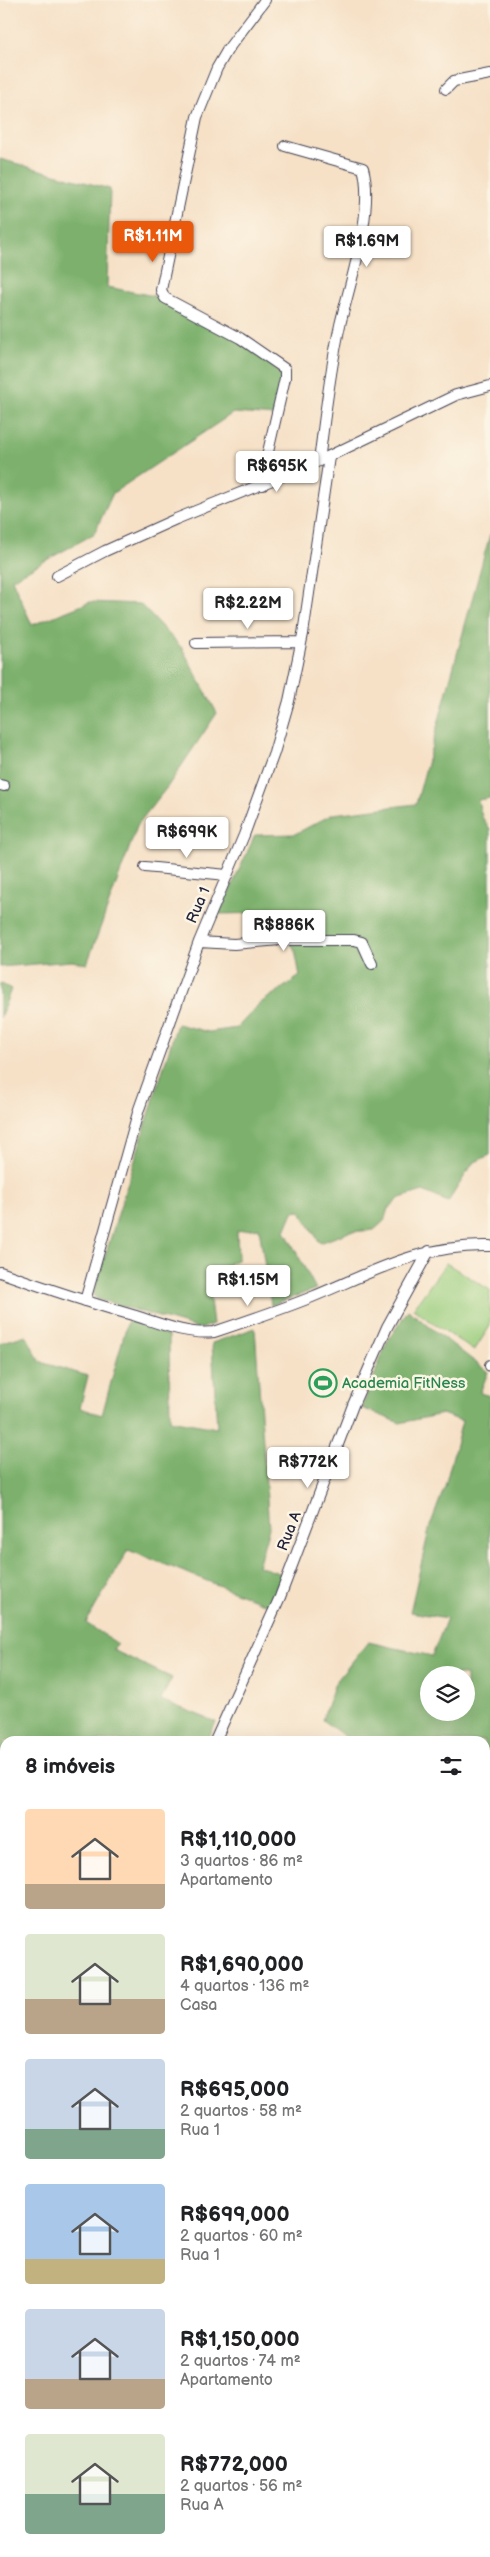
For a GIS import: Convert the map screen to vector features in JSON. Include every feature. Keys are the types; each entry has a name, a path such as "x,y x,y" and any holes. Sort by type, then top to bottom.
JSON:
{"street":[{"path":"263,485 265,465 285,378 285,369 240,338 165,298 161,290 197,117 217,68 228,49 265,0"},
{"path":"446,89 454,82 490,74"},
{"path":"285,146 364,168 367,181 366,201 357,256 330,376 320,461"},
{"path":"56,576 105,551 176,519 330,457 456,395 490,386"},
{"name":"Rua 1","path":"85,1301 139,1109 199,942 274,753 289,701 301,642 330,457"},
{"path":"196,643 301,642"},
{"path":"145,867 227,875"},
{"path":"199,942 234,944 280,940 354,940 362,942 372,964"},
{"path":"0,1272 85,1301 185,1331 203,1334 214,1332 310,1298 387,1265 429,1250 490,1246"},
{"name":"Rua A","path":"217,1736 280,1597 353,1405 387,1327 429,1250"}],"shaded area":[{"path":"490,1524 490,1736 475,1736 446,1721 475,1721 475,1666 467,1666"}],"green space":[{"path":"0,159 110,189 107,287 165,298 240,338 285,378 276,416 233,413 113,493 94,534 12,579 32,625 90,602 140,604 182,648 217,713 168,786 138,824 87,964 72,961 0,967"},
{"path":"490,534 490,798 478,800 482,817 490,829 490,1155 473,1163 448,1202 423,1191 400,1198 388,1209 384,1221 374,1230 349,1232 320,1243 300,1211 293,1212 285,1231 316,1289 271,1305 259,1228 237,1231 238,1259 207,1276 213,1324 200,1329 97,1299 93,1295 177,1024 209,1032 237,1028 259,1004 300,976 295,950 272,913 219,914 255,835 295,834 333,814 416,804"},
{"path":"0,983 11,989 0,1018"},
{"path":"446,1263 490,1290 490,1326 474,1351 413,1309"},
{"path":"408,1310 488,1372 480,1393 490,1396 490,1736 345,1736 322,1720 335,1683 368,1642 432,1656 447,1618 410,1612 430,1526 445,1486 462,1421 442,1414 400,1423 362,1408 387,1342"},
{"path":"128,1320 169,1336 170,1420 217,1428 212,1343 255,1328 269,1528 258,1566 282,1574 271,1606 128,1550 86,1623 118,1644 113,1650 172,1678 161,1700 216,1722 209,1736 0,1736 0,1343 26,1335 40,1362 88,1376 80,1408 102,1415"}],"place":[{"name":"Academia FitNess","path":"323,1383"}]}
